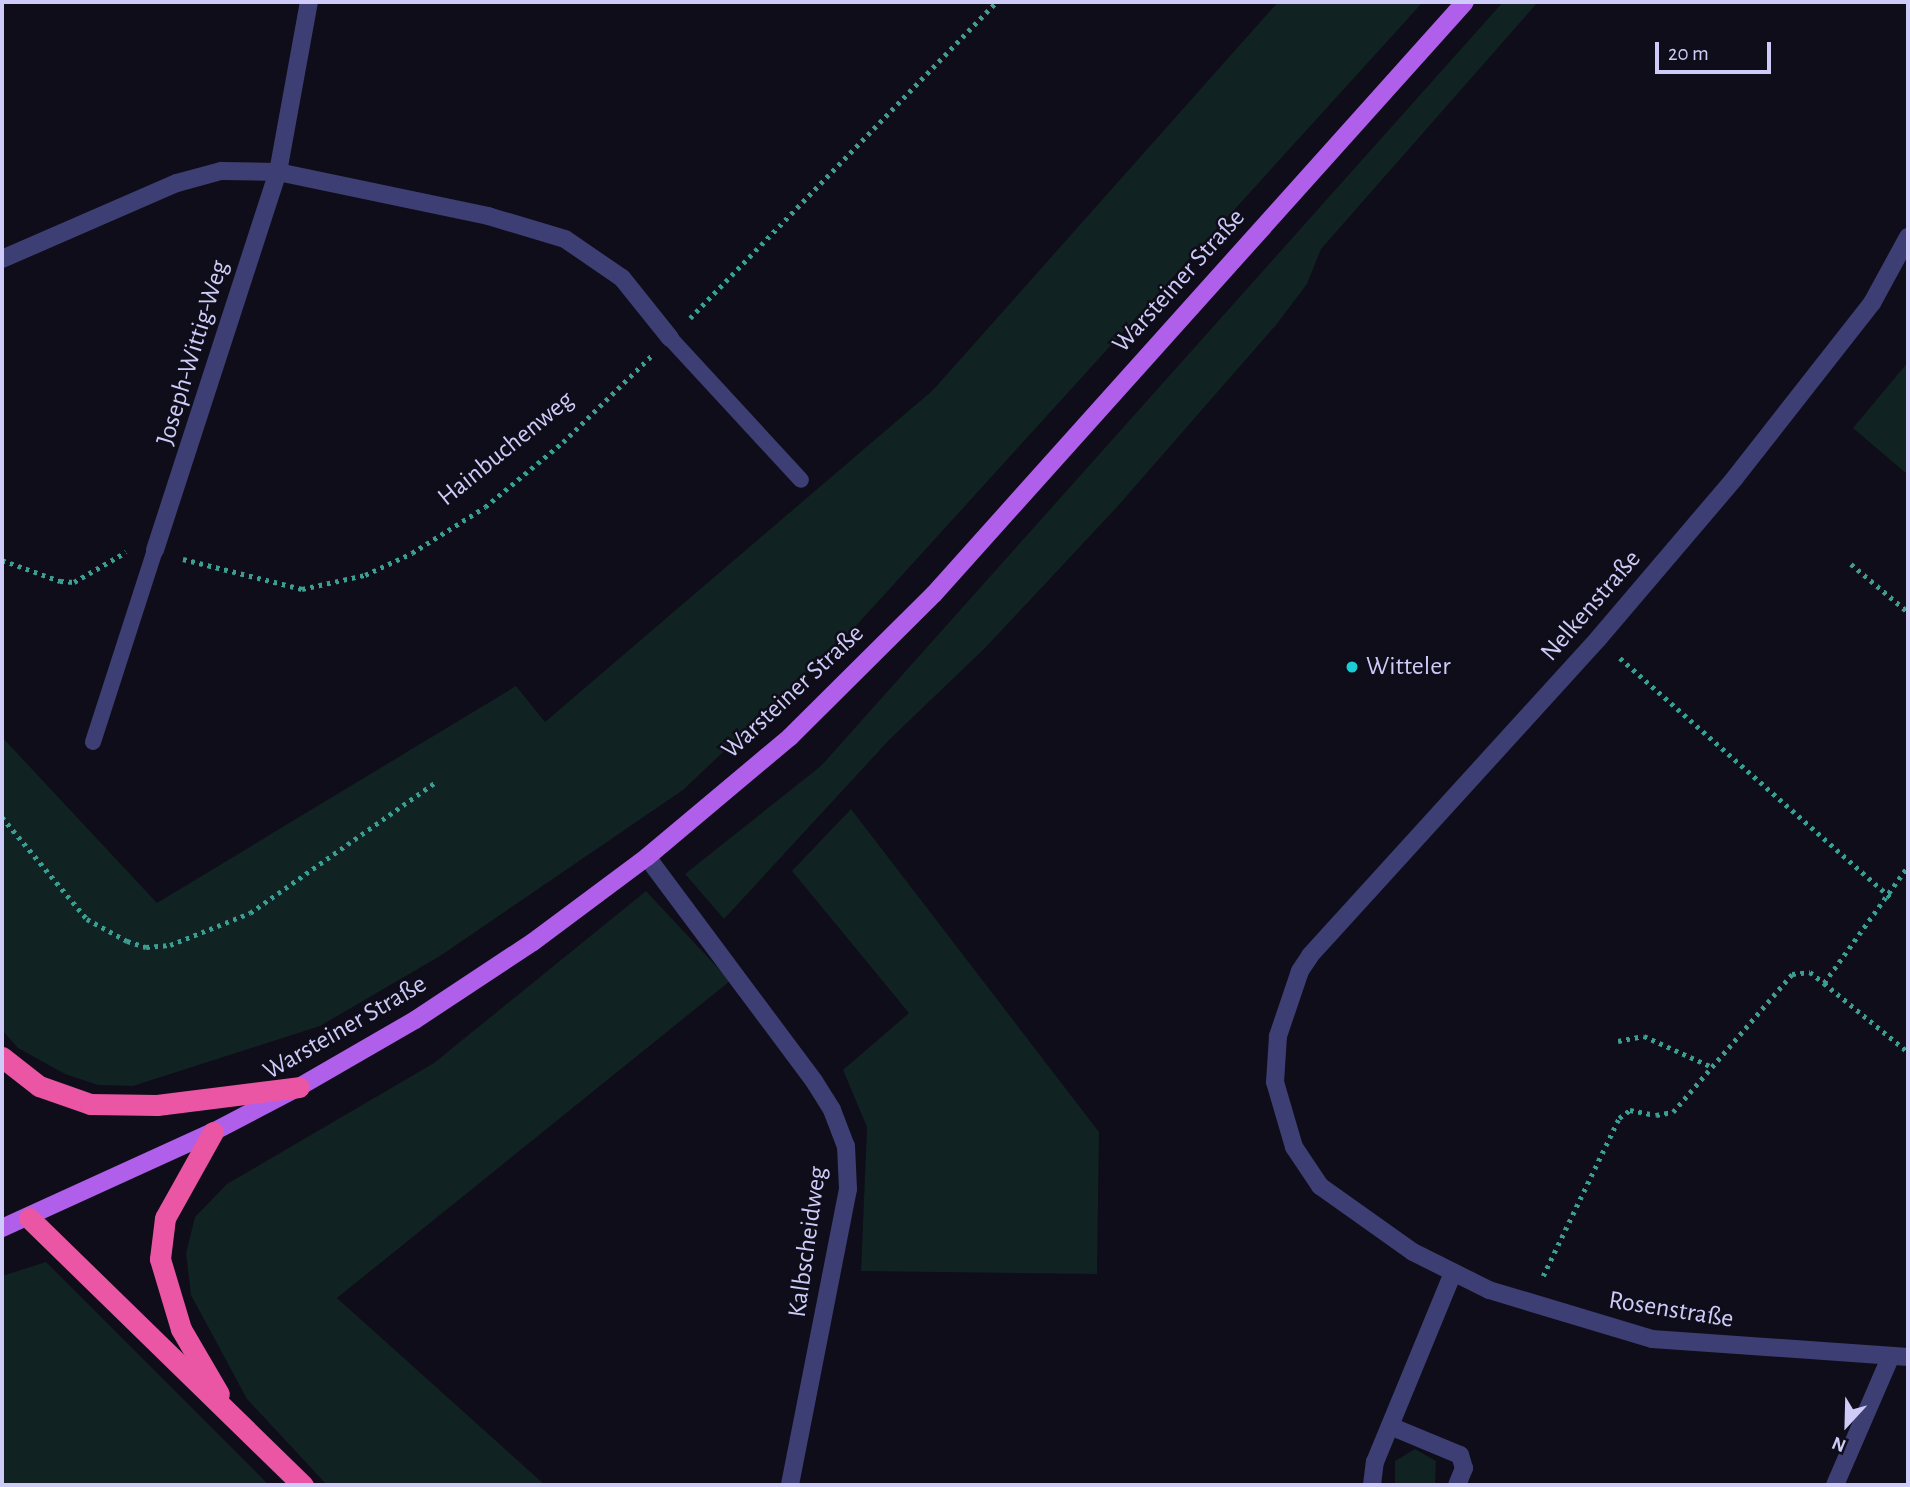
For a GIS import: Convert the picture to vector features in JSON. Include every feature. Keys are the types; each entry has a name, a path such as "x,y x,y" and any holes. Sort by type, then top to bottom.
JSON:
{"highway":[{"path":"2,1057 39,1086 90,1104 157,1105 299,1087"},
{"path":"212,1132 165,1218 160,1259 181,1329 233,1417"},
{"path":"29,1218 303,1485"}],"main road":[{"name":"Warsteiner Straße","path":"2,1228 29,1218 212,1132 299,1087 469,984 647,857 790,737 934,594 1465,2"}],"street":[{"name":"Joseph-Wittig-Weg","path":"156,550 278,172 309,2"},
{"path":"2,259 177,183 221,171 278,172 488,216 565,239 622,278 670,338"},
{"name":"Nelkenstraße","path":"1292,992 1300,971 1324,938 1598,639 1839,348 1884,284 1908,236"},
{"name":"Kalbscheidweg","path":"647,857 814,1081 832,1110 846,1146 848,1189 790,1485"},
{"name":"Rosenstraße","path":"1292,992 1278,1035 1275,1082 1294,1147 1321,1186 1348,1209 1453,1273 1531,1306 1652,1339 1890,1358 1908,1357"},
{"path":"1372,1485 1375,1462 1453,1273"},
{"path":"1835,1485 1890,1358"},
{"path":"1390,1426 1460,1455 1465,1461 1457,1485"}],"lane":[{"path":"670,338 801,480"},
{"path":"93,742 156,550"}],"path":[{"name":"Hainbuchenweg","path":"156,550 302,589 365,575 412,553 485,508 563,442 670,338 996,2"},
{"path":"2,560 60,581 74,582 119,554 156,550"},
{"path":"1851,564 1908,612"},
{"path":"1598,639 1890,897"},
{"path":"2,817 87,919 127,942 158,946 250,913 437,781"},
{"path":"1824,983 1890,897 1908,866"},
{"path":"1531,1306 1619,1118 1630,1110 1656,1115 1673,1112 1792,974 1810,972 1908,1052"},
{"path":"1618,1041 1644,1036 1712,1067"}],"shaded area":[{"path":"1278,2 1423,2 854,628 683,790 440,956 320,1026 133,1086 98,1085 65,1074 18,1048 2,1030 2,737 157,903 516,686 545,722 933,390"},
{"path":"1503,2 1538,2 1321,249 1307,284 1276,325 1117,507 985,648 890,739 724,919 685,874 821,766"},
{"path":"1908,362 1908,475 1853,428"},
{"path":"851,809 1099,1132 1097,1274 861,1271 867,1127 843,1070 909,1013 792,871"},
{"path":"646,891 730,981 337,1298 545,1485 327,1485 247,1399 191,1295 186,1253 195,1217 227,1184 434,1063"},
{"path":"46,1262 269,1485 2,1485 2,1276"},
{"path":"1415,1449 1436,1461 1435,1485 1395,1484 1395,1461"}],"place":[{"name":"Witteler","path":"1352,667"}]}
